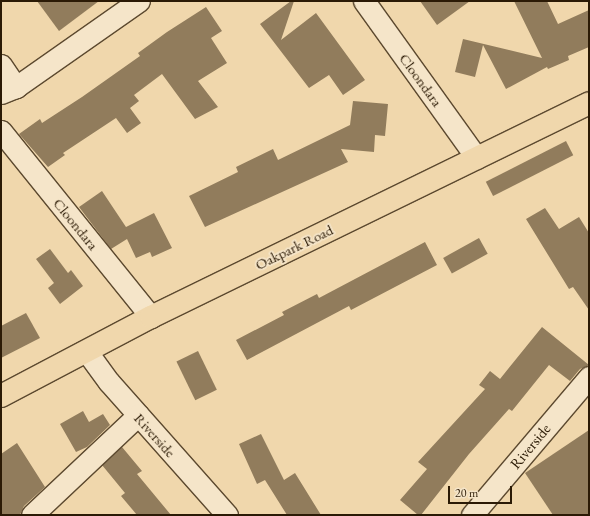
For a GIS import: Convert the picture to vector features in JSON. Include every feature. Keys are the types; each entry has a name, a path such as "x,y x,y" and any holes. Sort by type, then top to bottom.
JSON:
{"main road":[{"name":"Oakpark Road","path":"1,396 151,317 589,103"}],"street":[{"path":"1,65 8,90 139,1"},
{"name":"Cloondara","path":"364,1 477,158"},
{"name":"Cloondara","path":"1,131 151,317"},
{"name":"Riverside","path":"87,352 138,415 226,515"},
{"name":"Riverside","path":"472,515 589,377"},
{"path":"32,515 138,415"}],"building":[{"path":"37,1 99,1 59,31"},
{"path":"291,1 294,1 281,40 316,13 365,80 343,95 329,75 309,88 260,24"},
{"path":"420,1 470,1 437,25"},
{"path":"514,1 547,1 558,24 589,10 589,47 568,56 569,60 548,69 547,67 506,89 483,45 475,77 455,72 463,39 542,58"},
{"path":"206,7 222,31 211,38 227,63 198,81 218,107 195,119 162,74 134,95 139,101 130,108 141,123 127,133 116,118 63,153 65,155 48,167 19,134 40,119 42,123 82,97 140,56 138,53"},
{"path":"353,101 388,104 385,136 375,135 374,152 341,149 348,162 205,227 189,196 238,172 236,167 273,149 278,160 350,125"},
{"path":"566,141 573,155 493,196 486,182"},
{"path":"102,191 126,227 154,213 172,248 152,257 150,252 136,258 127,239 111,249 79,207"},
{"path":"545,208 559,229 579,217 589,233 589,310 573,287 569,289 526,219"},
{"path":"479,238 488,254 452,274 443,258"},
{"path":"425,242 437,265 351,310 349,306 247,360 236,340 284,315 282,312 317,294 319,298"},
{"path":"50,249 68,273 71,270 83,286 60,304 48,288 54,283 36,259"},
{"path":"26,313 40,338 1,358 1,326"},
{"path":"542,327 589,365 580,369 570,381 549,365 512,411 509,409 469,454 421,515 418,515 400,500 427,469 418,462 485,389 479,385 490,371 500,379"},
{"path":"198,351 217,390 195,400 176,362"},
{"path":"83,411 89,422 103,414 110,425 87,447 76,452 60,424"},
{"path":"589,430 589,515 553,515 525,473"},
{"path":"261,434 284,480 295,473 321,515 287,515 265,480 257,484 239,444"},
{"path":"17,443 45,487 24,506 20,515 1,515 1,454"},
{"path":"122,447 142,471 137,474 171,515 137,515 121,496 125,493 102,465"}]}
